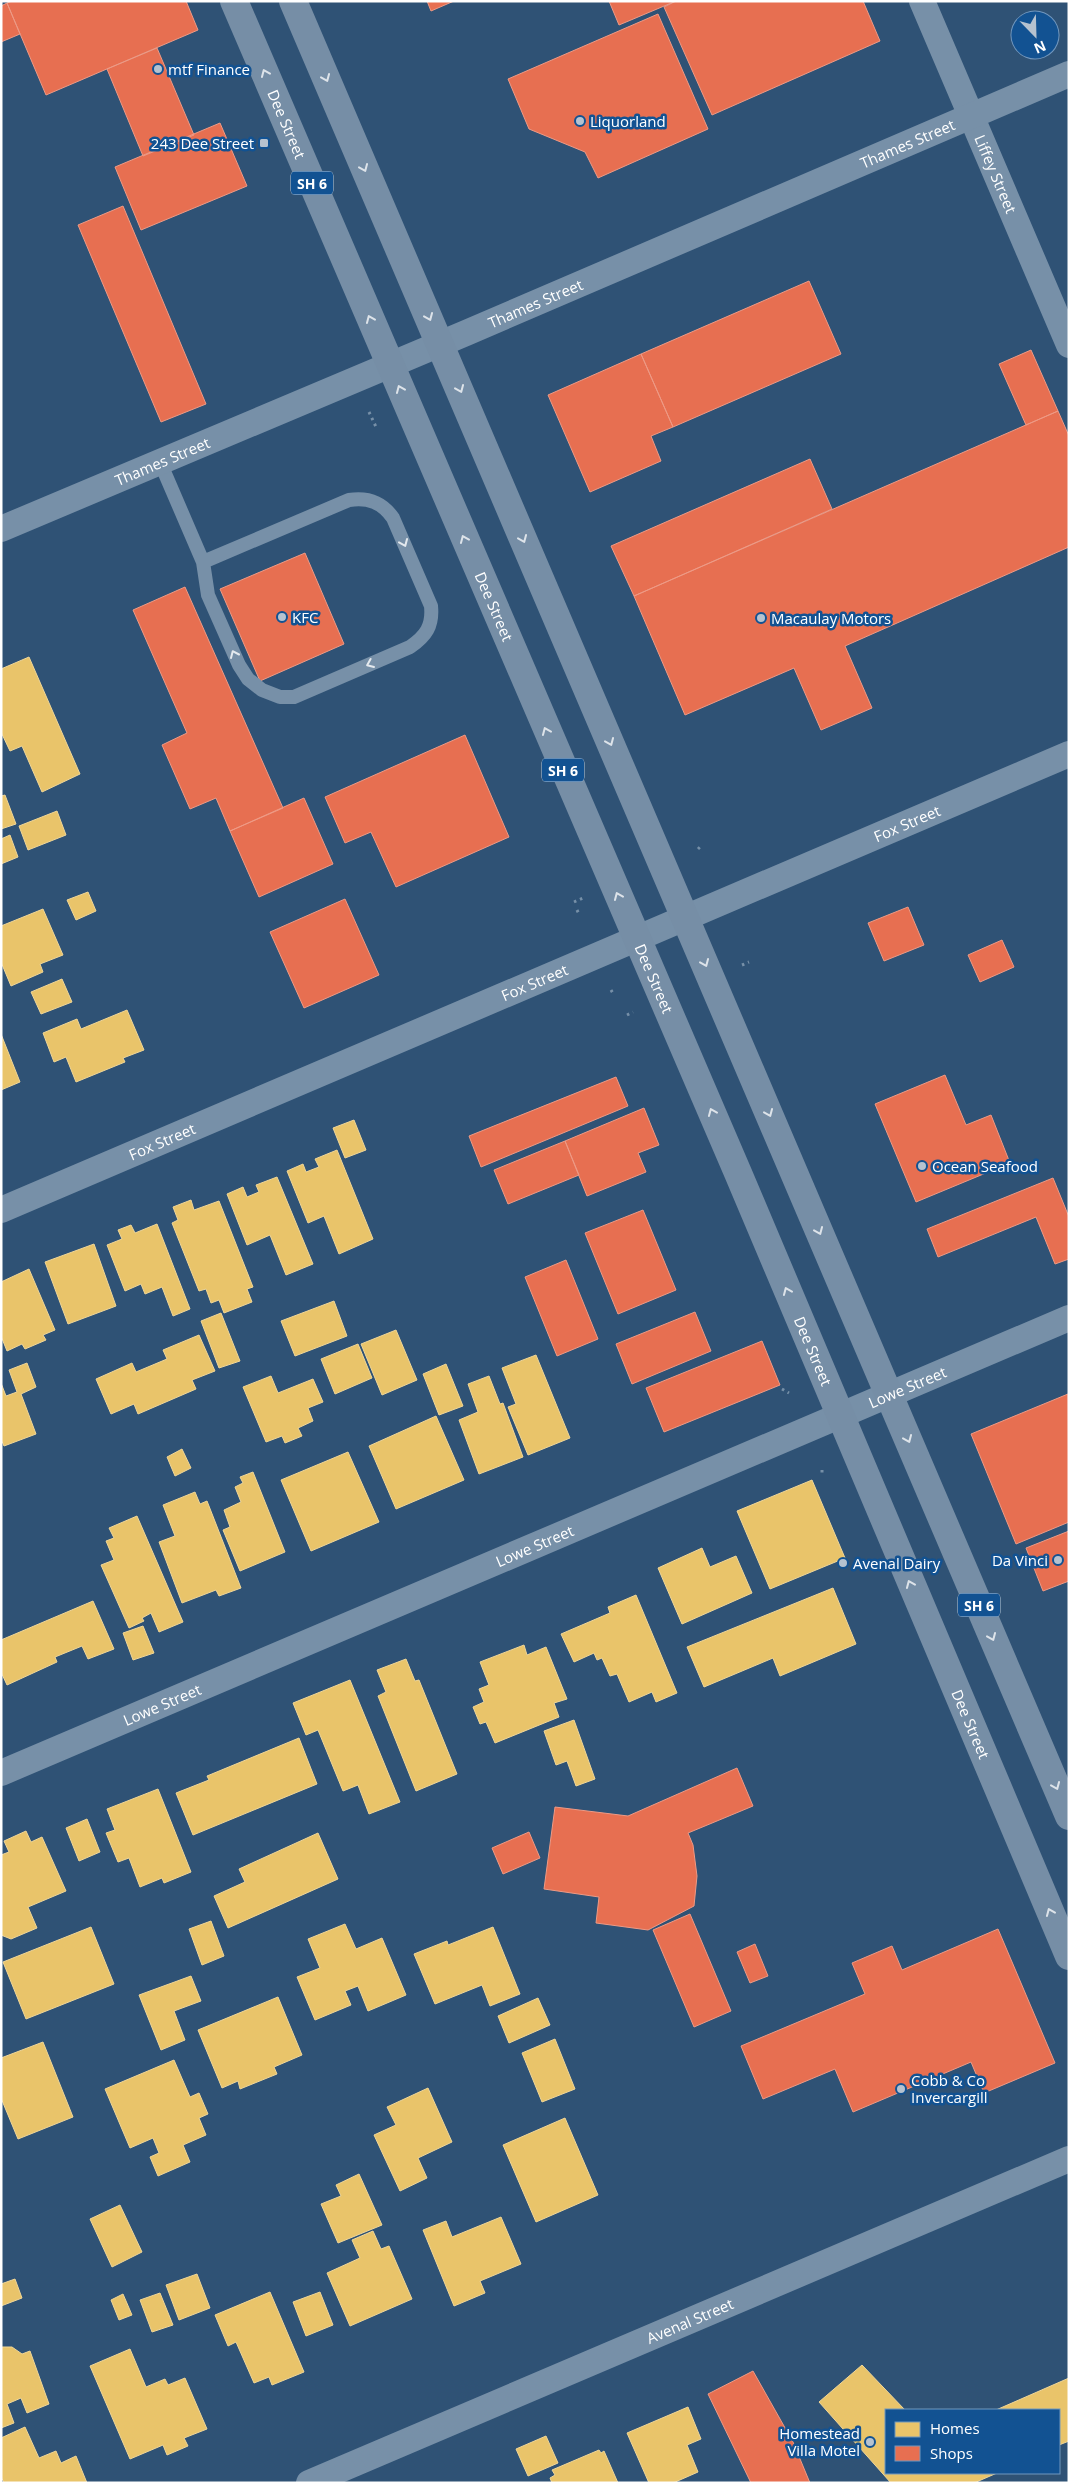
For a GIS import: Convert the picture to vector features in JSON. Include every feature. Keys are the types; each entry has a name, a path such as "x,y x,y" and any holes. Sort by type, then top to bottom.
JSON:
{"main road":[{"name":"Dee Street","path":"234,1 738,1173 839,1417 1069,1956"},
{"name":"SH 6","path":"293,1 1069,1816"}],"street":[{"name":"Liffey Street","path":"922,1 1069,345"},
{"name":"Thames Street","path":"1,529 440,344 971,114 1069,74"},
{"name":"Fox Street","path":"1,1210 1069,754"},
{"name":"Lowe Street","path":"1,1773 1069,1318"},
{"name":"Avenal Street","path":"309,2483 1069,2159"}],"lane":[{"path":"160,462 203,562 208,595 239,665 248,679 262,690 280,697 294,697 410,647 422,639 429,628 432,618 431,606 393,518 378,502 359,498 349,500 203,562"}],"path":[{"path":"370,412 377,429"},
{"path":"574,902 583,898"},
{"path":"742,965 749,962"},
{"path":"612,990 614,995"},
{"path":"627,1014 632,1012"},
{"path":"782,1389 789,1393"}],"building: Homes":[{"path":"29,657 80,774 42,792 22,746 10,751 1,732 1,669"},
{"path":"5,795 16,824 1,829 1,796"},
{"path":"57,811 66,835 28,850 19,826"},
{"path":"10,835 18,857 1,864 1,839"},
{"path":"88,892 96,911 76,920 67,900"},
{"path":"43,909 63,955 40,964 43,972 11,986 1,962 1,926"},
{"path":"62,979 72,1002 41,1014 31,992"},
{"path":"127,1010 144,1050 123,1058 125,1062 76,1082 66,1057 54,1062 43,1033 77,1019 81,1029"},
{"path":"1,1034 20,1082 1,1090"},
{"path":"354,1120 366,1150 345,1158 333,1128"},
{"path":"337,1150 373,1239 339,1254 324,1216 308,1223 287,1171 303,1164 306,1172 319,1167 315,1159"},
{"path":"277,1177 313,1264 286,1275 270,1235 247,1245 227,1194 243,1187 247,1197 259,1192 256,1185"},
{"path":"191,1200 194,1210 219,1201 253,1287 247,1289 252,1302 224,1313 219,1300 211,1303 206,1289 199,1291 172,1223 178,1220 173,1207"},
{"path":"157,1224 190,1309 173,1316 162,1287 145,1294 141,1284 125,1291 107,1245 122,1239 118,1230 131,1225 135,1233"},
{"path":"94,1244 116,1306 68,1324 45,1262"},
{"path":"29,1269 55,1330 43,1335 46,1340 25,1349 22,1344 7,1351 1,1336 1,1282"},
{"path":"334,1301 347,1336 295,1356 281,1321"},
{"path":"221,1313 240,1361 219,1368 201,1321"},
{"path":"396,1330 417,1380 382,1395 361,1344"},
{"path":"199,1335 215,1371 192,1380 196,1389 138,1414 134,1404 111,1414 96,1379 132,1363 136,1372 167,1359 163,1350"},
{"path":"358,1344 372,1378 335,1394 321,1359"},
{"path":"536,1355 570,1438 528,1455 508,1407 516,1404 502,1368"},
{"path":"27,1363 36,1387 21,1394 36,1434 4,1446 1,1439 1,1383 6,1396 17,1392 9,1370"},
{"path":"446,1364 463,1406 439,1415 423,1374"},
{"path":"271,1376 278,1393 313,1379 323,1402 308,1408 313,1421 298,1428 302,1436 285,1443 282,1436 266,1442 243,1387"},
{"path":"489,1376 500,1404 503,1403 523,1457 479,1474 459,1420 478,1412 468,1384"},
{"path":"436,1416 464,1480 396,1509 369,1446"},
{"path":"182,1449 191,1468 175,1476 167,1457"},
{"path":"348,1452 379,1522 311,1551 281,1480"},
{"path":"253,1472 285,1552 240,1571 223,1530 230,1527 224,1510 241,1502 235,1487 243,1483 240,1477"},
{"path":"812,1480 845,1558 770,1589 737,1511"},
{"path":"195,1492 200,1504 207,1501 241,1588 219,1596 216,1590 182,1603 159,1542 175,1536 163,1505"},
{"path":"137,1516 183,1622 159,1632 151,1613 142,1618 144,1621 129,1628 101,1565 114,1560 106,1541 114,1538 109,1528"},
{"path":"702,1548 710,1567 736,1556 752,1593 682,1624 658,1568"},
{"path":"833,1588 856,1644 780,1676 773,1658 704,1687 687,1647"},
{"path":"636,1595 677,1693 656,1702 652,1692 629,1702 617,1674 610,1676 602,1658 597,1660 594,1653 574,1662 561,1634 610,1613 608,1607"},
{"path":"93,1601 114,1649 88,1659 82,1646 55,1657 57,1662 7,1685 1,1672 1,1640"},
{"path":"143,1626 154,1653 133,1660 123,1633"},
{"path":"524,1645 527,1655 546,1647 567,1699 554,1703 559,1717 495,1743 486,1722 480,1724 473,1707 484,1702 479,1689 489,1685 480,1662"},
{"path":"406,1659 415,1681 419,1680 457,1774 416,1791 378,1696 386,1692 377,1670"},
{"path":"350,1680 400,1802 369,1814 358,1785 343,1791 318,1730 306,1735 293,1703"},
{"path":"574,1720 595,1779 576,1786 567,1761 556,1765 544,1731"},
{"path":"299,1738 317,1784 193,1835 176,1793 209,1780 207,1776"},
{"path":"158,1789 191,1872 164,1883 162,1878 140,1887 129,1858 118,1862 106,1833 115,1830 107,1809"},
{"path":"87,1819 100,1852 79,1861 66,1828"},
{"path":"26,1831 31,1842 42,1837 66,1891 28,1907 37,1928 11,1939 1,1935 1,1855 9,1852 4,1841"},
{"path":"318,1833 338,1879 228,1928 214,1896 245,1882 239,1869"},
{"path":"211,1921 224,1956 202,1965 189,1929"},
{"path":"345,1924 356,1949 382,1938 406,1995 368,2011 358,1986 345,1991 351,2005 315,2020 297,1977 320,1968 308,1939"},
{"path":"91,1927 114,1984 26,2019 3,1962"},
{"path":"493,1927 520,1994 490,2006 482,1985 435,2004 414,1954 447,1941 448,1945"},
{"path":"191,1976 201,2001 174,2011 185,2040 161,2050 139,1995"},
{"path":"278,1997 302,2055 274,2067 277,2074 240,2089 238,2081 222,2088 198,2030"},
{"path":"538,1998 550,2025 509,2043 498,2016"},
{"path":"555,2039 575,2089 542,2102 522,2053"},
{"path":"43,2042 73,2117 18,2139 1,2098 1,2058"},
{"path":"174,2060 190,2097 199,2093 208,2114 199,2118 206,2135 183,2145 190,2162 158,2176 150,2157 159,2153 153,2138 130,2148 105,2089"},
{"path":"428,2088 452,2142 418,2158 427,2178 400,2191 374,2135 396,2125 387,2107"},
{"path":"565,2118 598,2195 536,2222 503,2145"},
{"path":"359,2174 382,2225 338,2243 321,2204 341,2196 336,2185"},
{"path":"120,2205 142,2252 112,2267 90,2219"},
{"path":"501,2217 521,2264 480,2281 485,2293 454,2306 423,2230 446,2221 452,2237"},
{"path":"373,2231 381,2249 389,2246 412,2299 350,2326 327,2273 360,2258 352,2240"},
{"path":"197,2274 210,2308 179,2320 166,2285"},
{"path":"15,2279 22,2298 1,2306 1,2284"},
{"path":"270,2292 304,2372 272,2385 269,2377 254,2383 236,2342 228,2346 215,2315"},
{"path":"320,2292 333,2325 306,2336 293,2302"},
{"path":"160,2293 173,2325 152,2332 140,2300"},
{"path":"123,2294 132,2315 119,2320 111,2300"},
{"path":"1,2347 12,2347 22,2354 30,2351 49,2404 27,2413 21,2398 7,2404 14,2423 1,2428"},
{"path":"130,2349 146,2387 165,2379 168,2385 185,2378 207,2429 184,2438 188,2446 167,2455 163,2445 130,2459 90,2366"},
{"name":"Homestead Villa Motel","path":"862,2365 904,2409 885,2409 885,2474 995,2474 974,2483 891,2483 819,2402"},
{"path":"1069,2378 1069,2441 1060,2445 1060,2409 998,2409"},
{"path":"688,2407 701,2439 687,2445 698,2472 673,2483 649,2483 627,2433"},
{"path":"25,2427 39,2458 56,2451 61,2463 76,2456 87,2483 4,2483 1,2476 1,2438"},
{"path":"546,2436 558,2463 528,2476 516,2449"},
{"path":"599,2450 601,2453 604,2451 618,2483 552,2483 550,2478 555,2475 552,2470"}],"building: Shops":[{"path":"12,1 186,1 198,30 46,95 7,3"},
{"path":"427,1 454,1 431,11"},
{"path":"609,1 676,1 619,25"},
{"path":"676,1 863,1 880,41 712,115 664,7"},
{"path":"7,3 20,34 1,42 1,6"},
{"path":"658,14 708,129 598,178 585,152 529,129 508,79"},
{"path":"157,48 194,135 143,156 107,69"},
{"path":"220,123 247,186 141,230 115,167"},
{"path":"123,206 206,404 161,422 78,225"},
{"path":"809,281 841,354 673,427 641,354"},
{"path":"1031,350 1058,411 1026,425 999,364"},
{"path":"641,354 673,427 651,436 661,461 590,492 548,395"},
{"path":"1058,411 1069,436 1069,547 845,646 872,708 821,730 794,668 685,715 634,596"},
{"path":"810,459 832,509 634,596 611,546"},
{"name":"KFC","path":"305,553 344,644 260,681 220,589"},
{"path":"185,587 283,808 230,831 216,798 190,809 162,745 187,733 133,610"},
{"path":"465,735 509,837 396,887 371,832 345,843 325,797"},
{"path":"304,798 333,864 259,897 230,831"},
{"path":"345,899 379,975 304,1008 270,932"},
{"path":"908,907 924,945 884,961 868,923"},
{"path":"1002,940 1014,967 980,982 968,955"},
{"path":"945,1075 966,1125 991,1115 1010,1163 916,1202 875,1104"},
{"path":"616,1077 628,1106 481,1167 469,1136"},
{"path":"644,1108 659,1145 638,1153 646,1172 587,1196 565,1141"},
{"path":"565,1141 579,1175 508,1204 494,1170"},
{"path":"1053,1178 1069,1217 1069,1259 1055,1264 1036,1217 938,1257 927,1229"},
{"path":"643,1210 676,1290 618,1314 585,1233"},
{"path":"566,1260 598,1339 557,1356 525,1277"},
{"path":"695,1312 711,1351 632,1384 616,1344"},
{"path":"762,1341 780,1385 664,1432 646,1388"},
{"path":"1068,1394 1069,1522 1016,1544 971,1434"},
{"path":"1069,1531 1069,1581 1043,1591 1026,1548"},
{"path":"737,1768 753,1806 688,1833 693,1845 697,1876 694,1906 648,1930 596,1923 599,1897 544,1889 555,1807 628,1816"},
{"path":"529,1832 540,1858 503,1874 492,1848"},
{"path":"690,1914 731,2011 694,2027 653,1930"},
{"path":"998,1929 1055,2063 984,2093 971,2062 853,2112 835,2069 763,2099 741,2046 865,1994 852,1963 892,1946 902,1970"},
{"path":"755,1944 768,1976 750,1983 737,1952"},
{"path":"753,2371 793,2442 810,2483 751,2483 708,2394"}],"place":[{"name":"mtf Finance","path":"158,69"},
{"name":"Liquorland","path":"580,121"},
{"name":"243 Dee Street","path":"264,143"},
{"name":"KFC","path":"282,617"},
{"name":"Macaulay Motors","path":"761,618"},
{"name":"Ocean Seafood","path":"922,1166"},
{"name":"Da Vinci","path":"1058,1560"},
{"name":"Avenal Dairy","path":"843,1563"},
{"name":"Cobb & Co Invercargill","path":"901,2089"},
{"name":"Homestead Villa Motel","path":"870,2442"}]}
